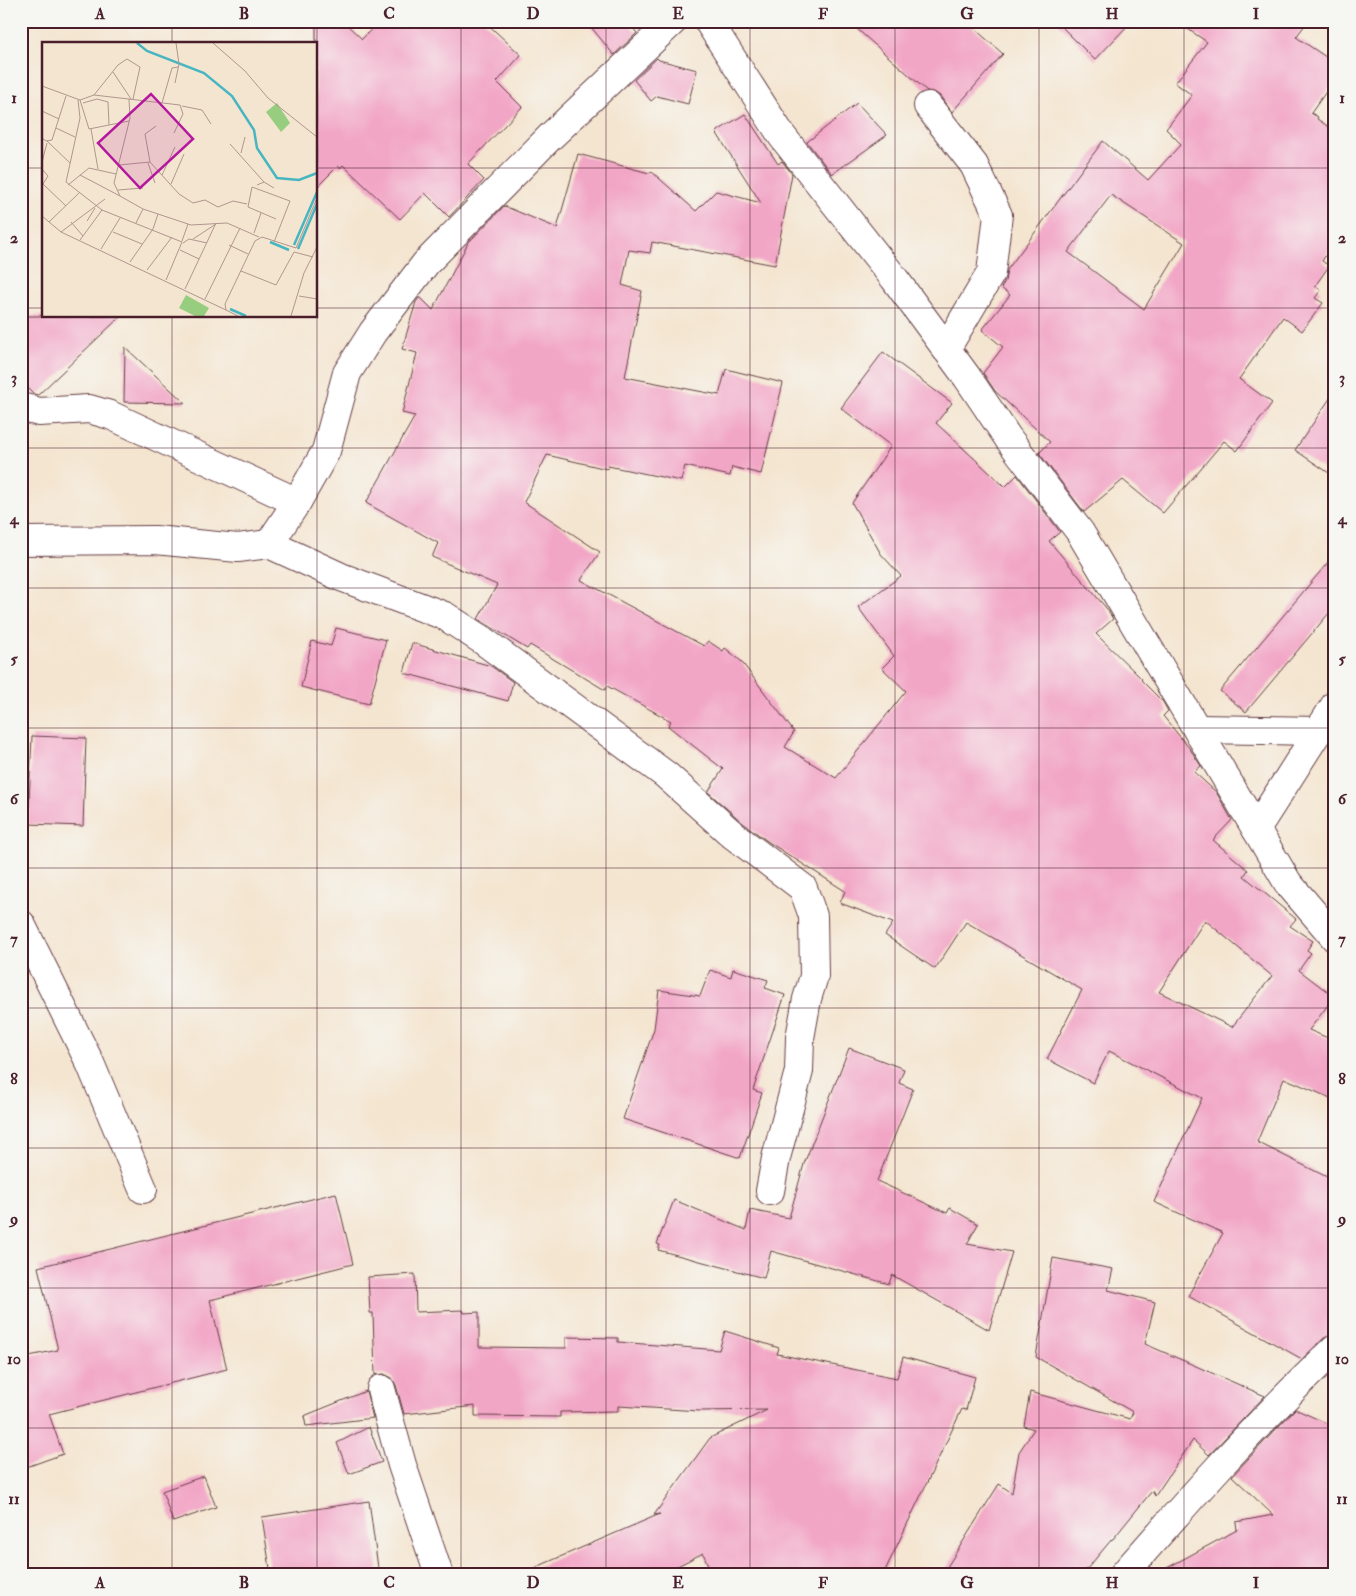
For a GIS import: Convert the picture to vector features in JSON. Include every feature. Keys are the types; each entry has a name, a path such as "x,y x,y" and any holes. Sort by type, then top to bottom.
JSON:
{"street":[{"path":"269,544 297,502 326,451 347,373 373,332 426,263 550,137 673,21"},
{"path":"708,21 782,136 894,278 946,348 1008,438 1080,532 1288,883 1335,938"},
{"path":"928,106 974,165 998,215 991,273 946,348"},
{"path":"21,406 38,412 89,409 110,415 297,502"},
{"path":"21,541 155,540 238,548 269,544 341,577 445,616 474,635 666,775 733,836 803,888 813,916 814,976 807,999 800,1038 799,1071 776,1158 770,1191"},
{"path":"1256,829 1335,705"},
{"path":"1197,729 1319,731"},
{"path":"21,924 90,1063 142,1189"},
{"path":"1123,1575 1224,1459 1335,1349"},
{"path":"380,1389 402,1465 439,1575"}],"building":[{"path":"316,21 343,21 362,39 379,21 484,21 521,55 497,82 522,107 468,164 484,180 449,217 425,193 400,219 343,165 340,168 338,166 318,186 318,42 316,42"},
{"path":"586,21 627,21 637,33 614,55"},
{"path":"848,21 966,21 1003,54 952,112 940,96 934,92 927,91"},
{"path":"1056,21 1132,21 1095,60"},
{"path":"1176,21 1308,21 1296,37 1335,63 1335,79 1311,113 1335,131 1335,240 1322,261 1329,266 1315,286 1321,290 1315,298 1323,303 1302,331 1283,317 1239,379 1272,403 1237,451 1224,441 1163,513 1123,480 1084,512 1039,453 1050,442 995,391 983,373 1003,347 982,330 1010,295 1001,288 1005,281 1007,270 1103,141 1148,180 1181,144 1166,129 1192,95 1175,83 1207,42","holes":["1111,195 1184,243 1144,309 1068,252"]},
{"path":"657,58 697,70 688,104 657,96 651,101 634,80"},
{"path":"857,103 887,135 832,174 807,142"},
{"path":"745,114 778,164 782,161 792,174 775,265 652,242 650,253 629,250 622,285 642,291 625,377 719,395 726,369 783,383 761,474 732,467 730,476 685,466 681,481 608,466 607,469 547,455 524,502 600,552 581,580 704,646 708,641 723,651 725,648 741,661 794,732 785,747 836,778 906,691 882,668 894,656 858,607 901,576 881,554 852,503 891,446 841,408 883,352 952,403 936,423 1005,487 1017,475 1060,532 1049,541 1107,609 1113,619 1096,634 1163,702 1168,711 1163,716 1190,749 1201,766 1194,772 1216,792 1232,820 1213,840 1248,870 1244,876 1296,919 1290,926 1313,941 1307,950 1311,953 1299,970 1334,997 1309,1030 1335,1041 1335,1100 1284,1078 1257,1142 1335,1181 1335,1334 1324,1338 1302,1359 1188,1296 1223,1233 1154,1202 1202,1098 1109,1051 1093,1083 1047,1059 1082,990 966,922 935,969 885,935 893,923 840,903 845,891 770,843 743,823 708,792 723,769 668,726 671,721 607,686 605,690 530,645 527,649 478,619 497,585 432,557 438,543 366,503 415,416 402,413 417,353 402,349 416,302 420,297 433,310 468,243 504,206 557,228 578,154 649,173 652,172 696,211 716,191 761,203 716,132","holes":["1205,920 1272,976 1232,1027 1159,992"]},
{"path":"21,316 42,316 42,318 119,318 38,395 34,394 21,381"},
{"path":"125,347 185,403 124,402"},
{"path":"1335,391 1335,477 1295,450"},
{"path":"1335,554 1335,606 1246,712 1220,691"},
{"path":"336,628 386,640 369,704 301,687 312,641 331,646"},
{"path":"412,643 491,666 513,682 508,701 404,673"},
{"path":"32,736 86,738 83,826 28,824"},
{"path":"733,969 768,980 765,988 785,995 753,1090 762,1093 740,1158 623,1119 654,1029 659,990 700,996 710,970 731,977"},
{"path":"849,1048 904,1069 899,1083 913,1089 877,1181 947,1213 950,1208 978,1224 967,1244 1012,1252 989,1330 892,1275 889,1284 771,1251 764,1278 658,1250 660,1245 657,1244 674,1200 746,1230 750,1210 789,1218 804,1164"},
{"path":"336,1193 353,1264 210,1300 227,1369 49,1414 63,1454 21,1469 21,1349 26,1348 29,1356 58,1350 38,1267"},
{"path":"1053,1258 1113,1269 1108,1290 1155,1302 1145,1344 1265,1396 1209,1455 1193,1440 1155,1496 1152,1491 1082,1575 942,1575 999,1484 1012,1493 1019,1452 1034,1429 1024,1426 1030,1392 1130,1419 1133,1412 1036,1357"},
{"path":"415,1274 416,1312 463,1310 464,1313 479,1312 479,1347 566,1348 566,1337 618,1338 618,1342 719,1350 725,1331 779,1348 777,1354 897,1378 903,1357 975,1377 966,1410 962,1409 883,1575 712,1575 703,1553 660,1575 518,1575 660,1514 654,1515 710,1438 767,1410 700,1411 618,1406 618,1411 560,1412 560,1417 475,1416 475,1406 404,1414 396,1385 392,1378 384,1374 375,1375 373,1313 370,1313 368,1277"},
{"path":"366,1391 373,1418 306,1426 304,1416"},
{"path":"1295,1409 1335,1427 1335,1575 1154,1575 1237,1530 1236,1522 1273,1515 1232,1476"},
{"path":"369,1427 382,1462 349,1474 337,1443"},
{"path":"204,1476 216,1507 173,1522 162,1491"},
{"path":"369,1501 379,1575 271,1575 262,1517"}]}
